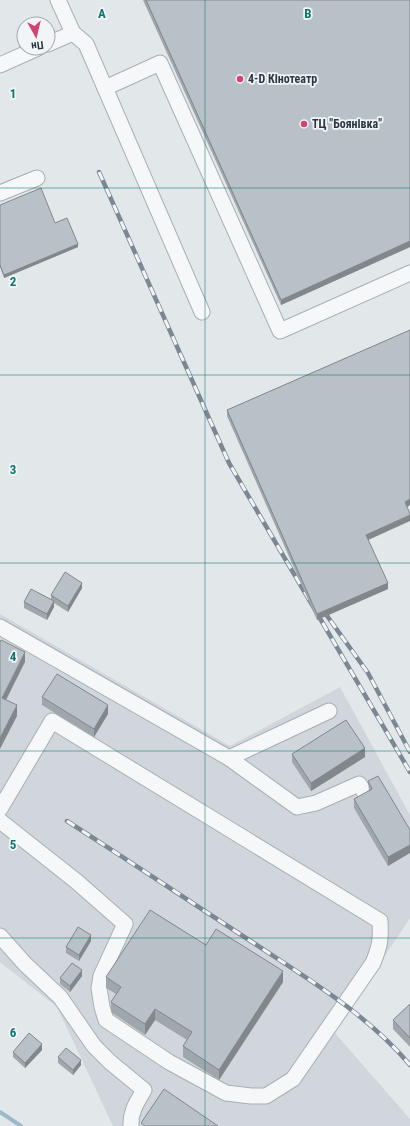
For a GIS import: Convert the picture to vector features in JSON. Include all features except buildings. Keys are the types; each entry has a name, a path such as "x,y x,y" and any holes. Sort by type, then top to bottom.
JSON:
{"street":[{"path":"58,0 73,33 86,44 202,312"},
{"path":"56,40 73,33"},
{"path":"0,65 20,56"},
{"path":"105,88 160,63 280,331 410,273"},
{"path":"0,193 37,178"},
{"path":"0,627 229,758 297,808 316,803 359,784 365,793"},
{"path":"229,758 329,711"},
{"path":"0,808 52,721 380,920 381,937 379,949 373,963 293,1079 266,1096 226,1093 169,1062 106,1020 102,1007 100,988 101,976 125,924 76,881 0,821"},
{"path":"0,936 25,964 60,997 94,1046 110,1062 144,1090 134,1106 130,1119 131,1126"}],"shaded area":[{"path":"0,614 230,746 340,687 410,815 410,918 334,1032 410,1119 410,1126 113,1126 57,1007 0,962"}],"waterway":[{"path":"0,1112 21,1126"}],"railway":[{"path":"99,172 229,463 410,772"},
{"path":"320,606 368,673 410,752"},
{"path":"67,821 336,998 375,1029 410,1065"}],"place":[{"name":"4-D Кінотеатр","path":"240,79"},
{"name":"ТЦ \"Боянівка\"","path":"304,124"}]}
